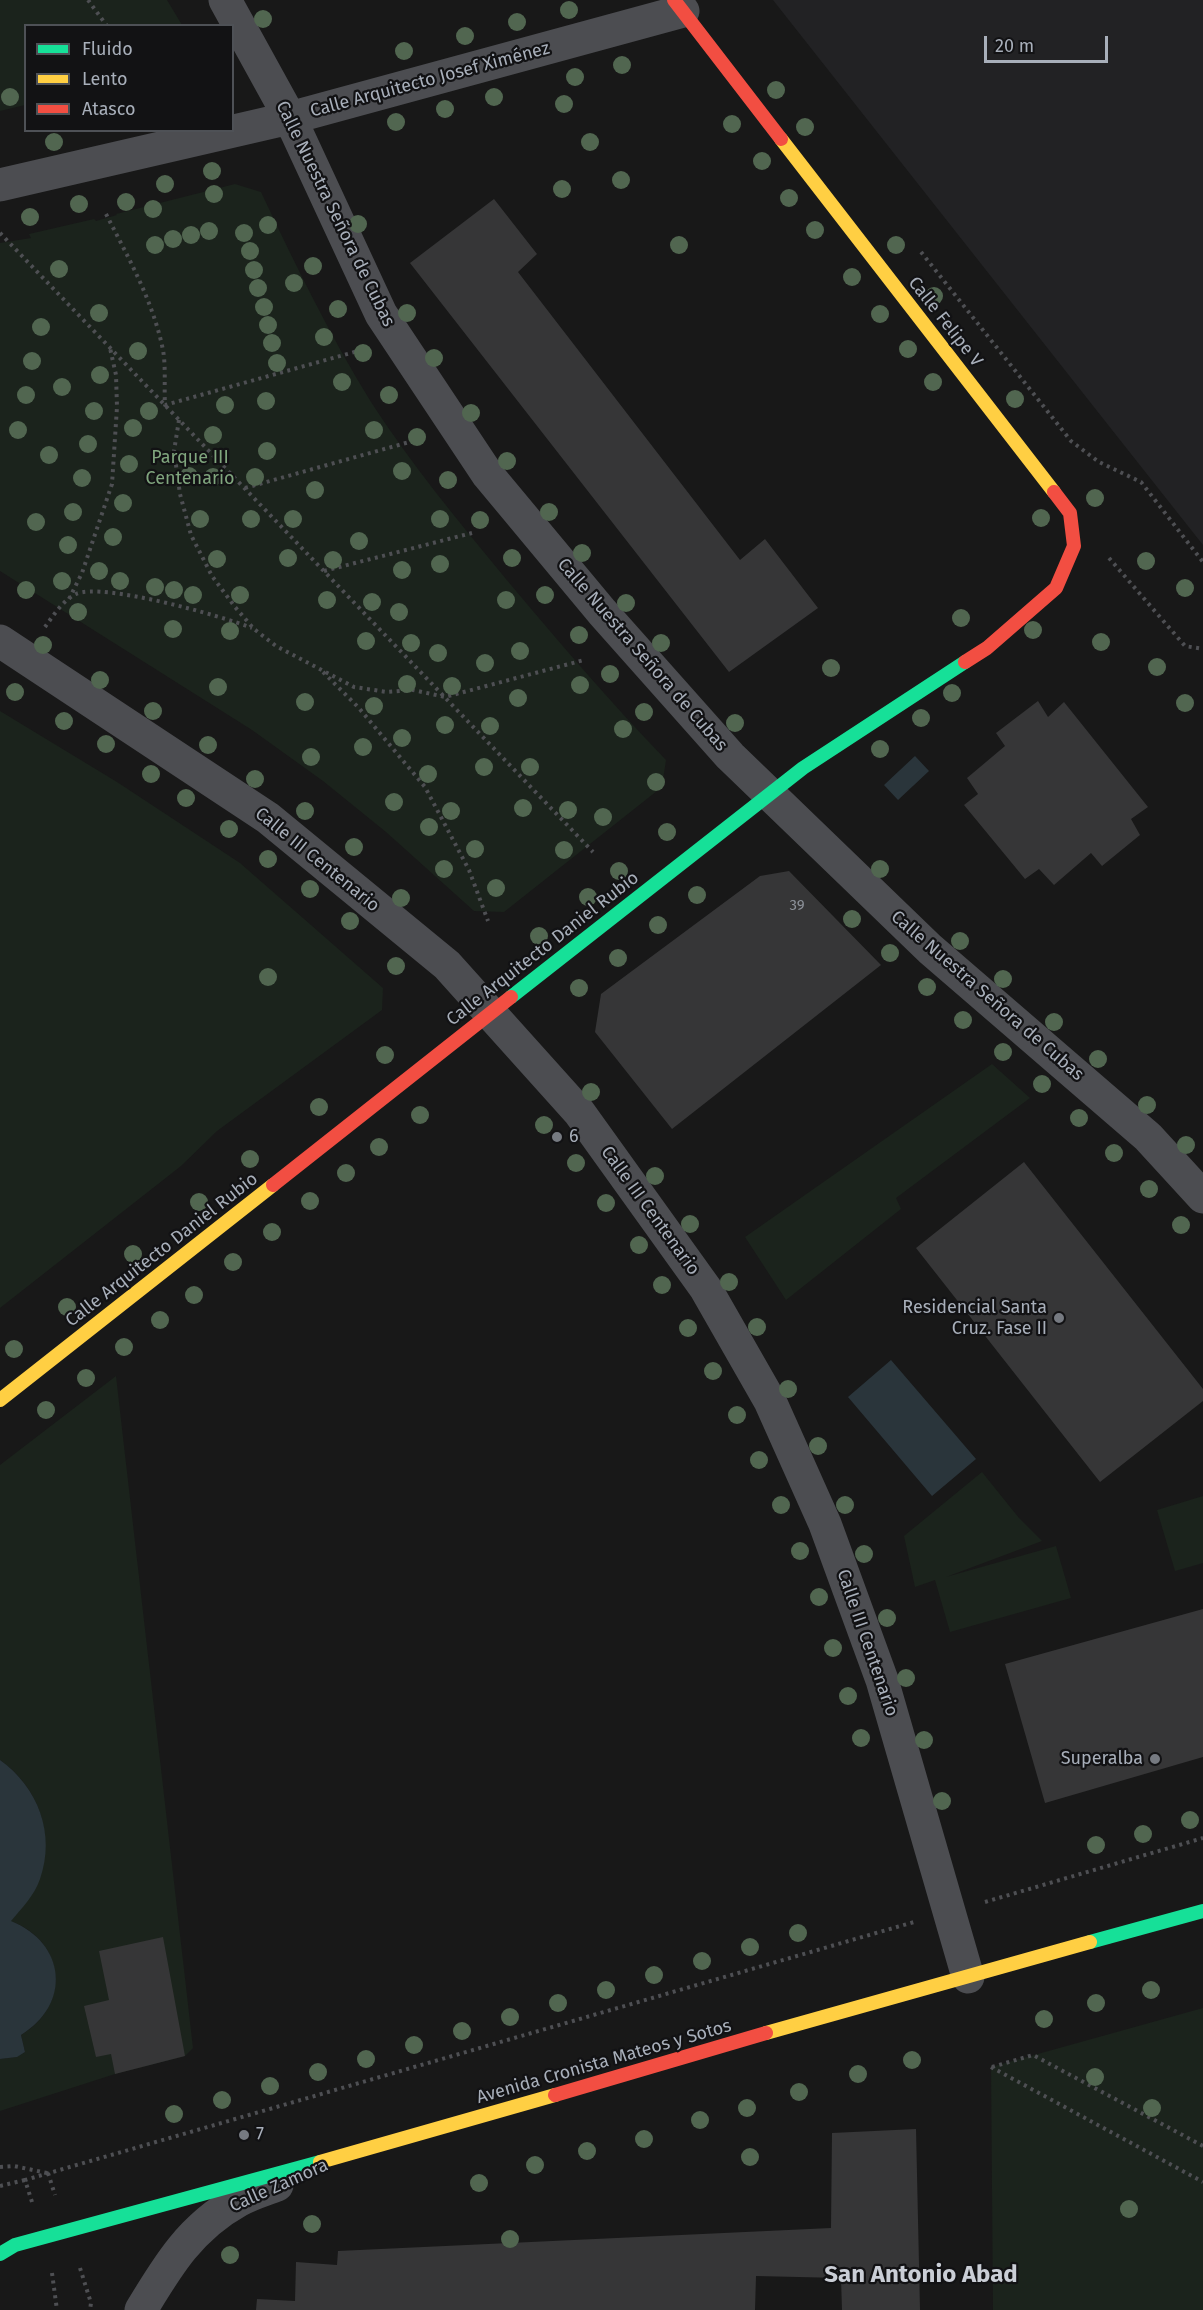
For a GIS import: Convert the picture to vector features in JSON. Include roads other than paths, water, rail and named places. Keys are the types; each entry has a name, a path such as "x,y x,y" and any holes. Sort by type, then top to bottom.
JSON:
{"street":[{"name":"Calle Nuestra Señora de Cubas","path":"225,0 290,118 381,314 488,475 609,621 730,756 771,793 930,949 1148,1137 1203,1197"},
{"name":"Calle Arquitecto Josef Ximénez","path":"234,131 290,118 679,6"},
{"name":"Calle Felipe V","path":"679,6 1070,513"},
{"name":"Calle Arquitecto Josef Ximénez","path":"0,186 230,132"},
{"name":"Calle Arquitecto Daniel Rubio","path":"0,1400 771,793 822,755 987,648 1056,588 1074,546 1070,513"},
{"name":"Calle III Centenario","path":"11,649 268,818 447,965 579,1112 706,1289 770,1401 825,1524 882,1680 968,1977"},
{"name":"Avenida Cronista Mateos y Sotos","path":"0,2254 15,2245 355,2153 887,1998 1203,1911"},
{"name":"Calle Zamora","path":"141,2310 172,2259 203,2224 239,2200 355,2153"},
{"name":"Avenida Cronista Mateos y Sotos","path":"0,2244 15,2245"}],"place":[{"name":"6","path":"557,1137"},
{"name":"Residencial Santa Cruz. Fase II","path":"1059,1318"},
{"name":"Superalba","path":"1155,1759"},
{"name":"7","path":"244,2135"}],"district":[{"name":"San Antonio Abad","path":"921,2275"}],"park label":[{"name":"Parque III Centenario","path":"190,468"}]}
